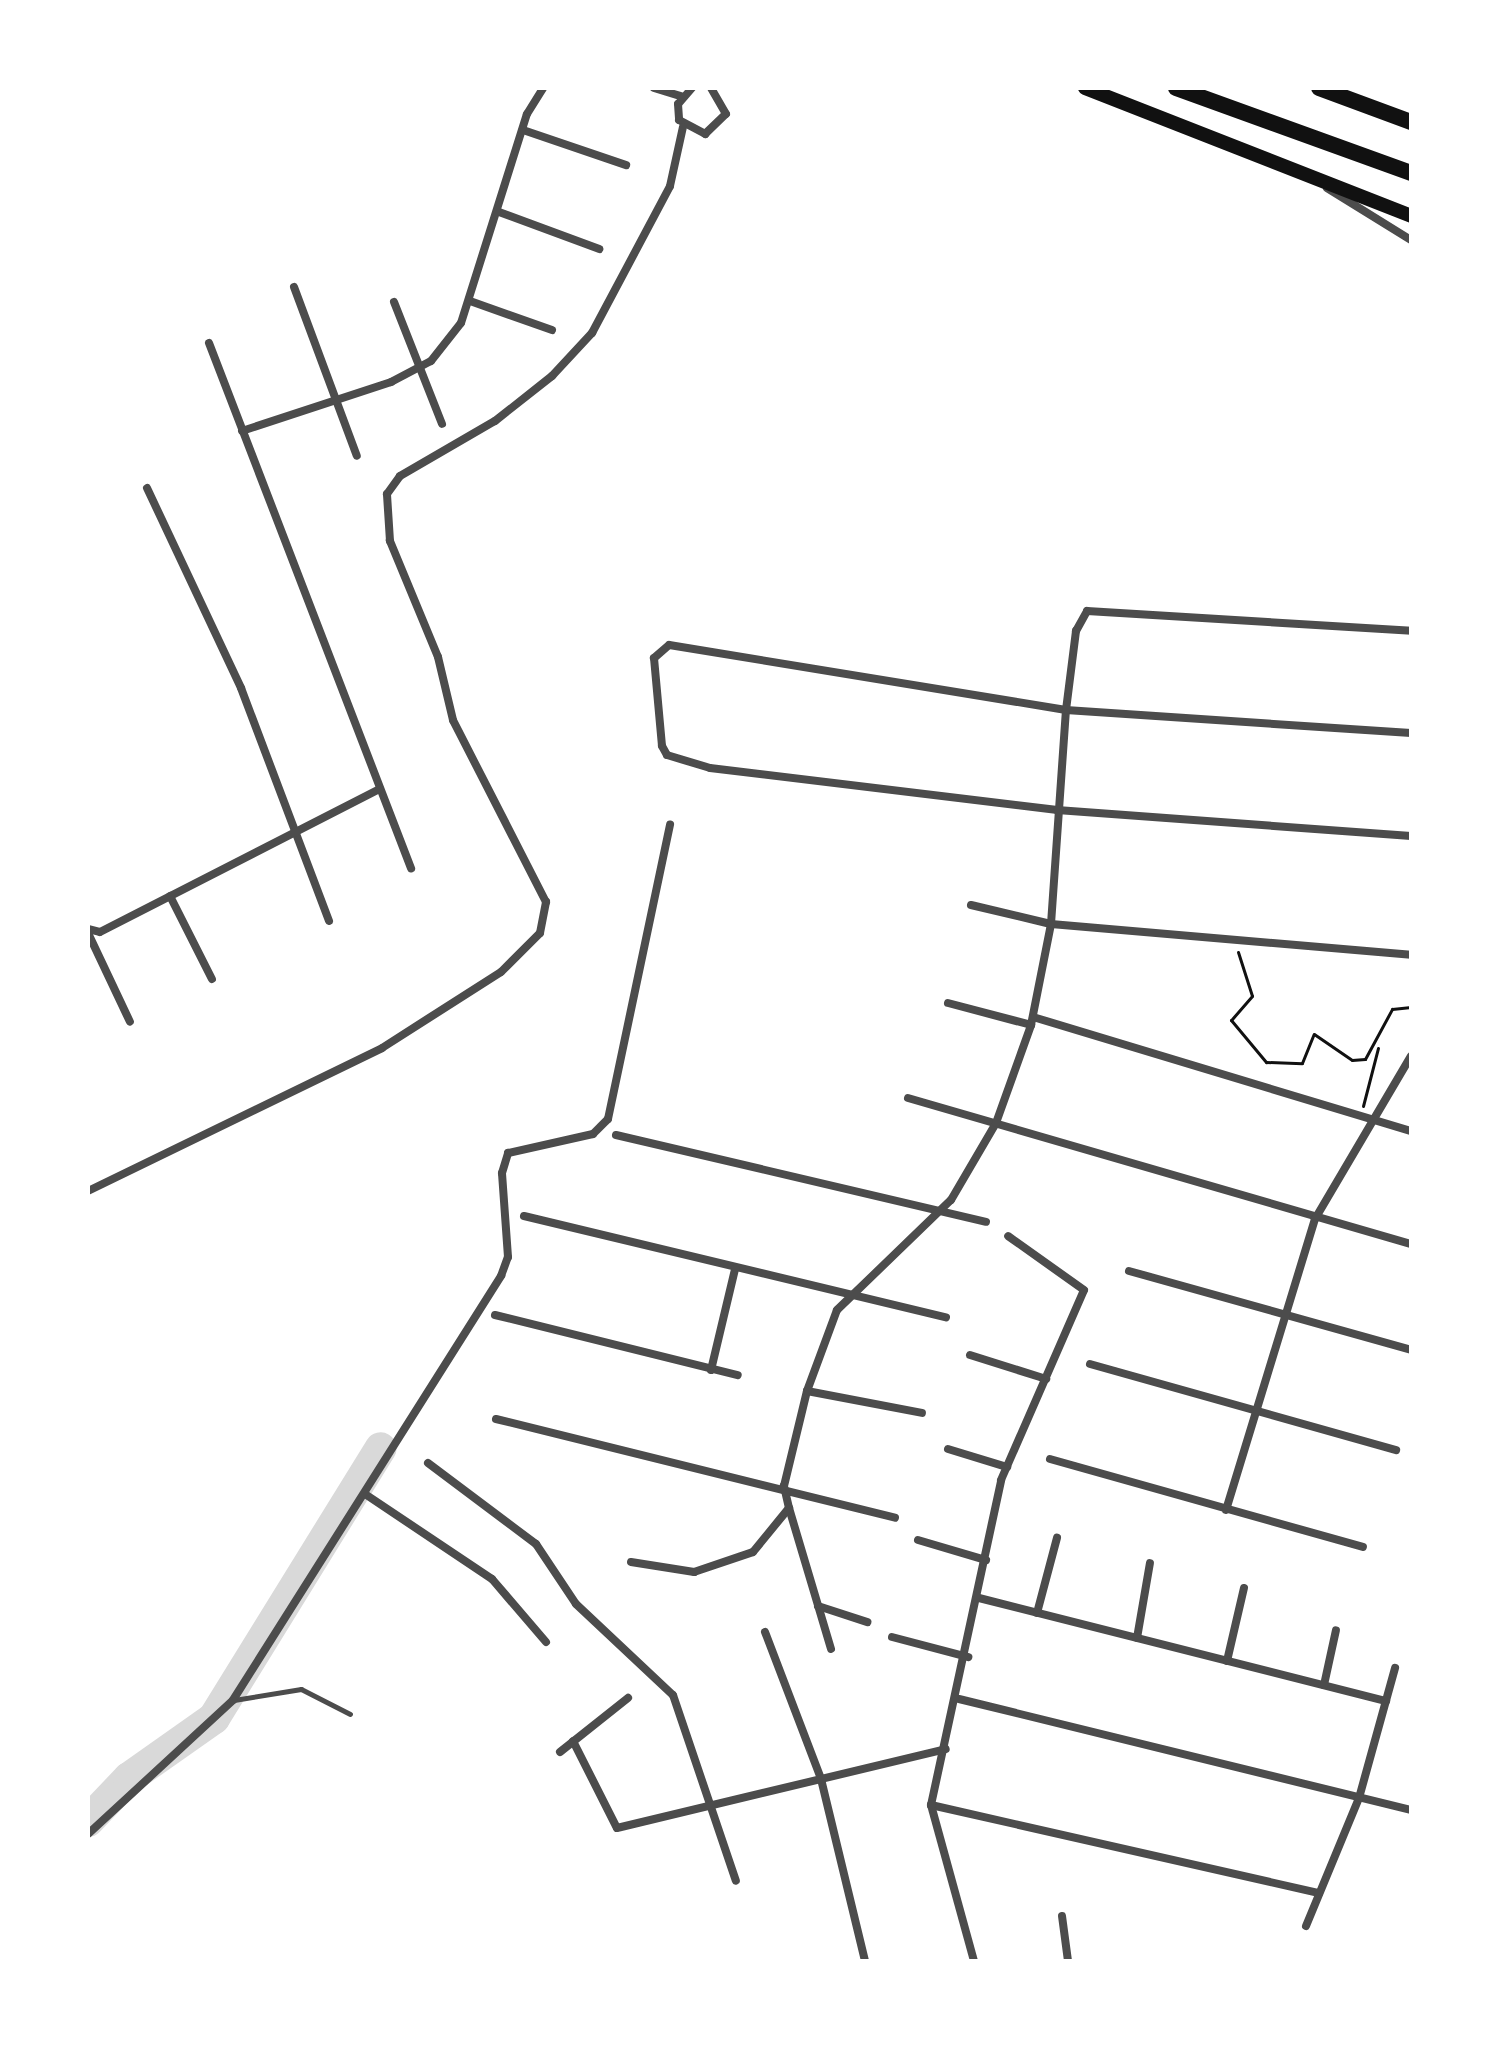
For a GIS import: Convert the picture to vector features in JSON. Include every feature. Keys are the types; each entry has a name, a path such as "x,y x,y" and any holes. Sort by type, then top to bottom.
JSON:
{"main road":[{"path":"1085,88 1411,216"},
{"path":"1176,88 1411,173"},
{"path":"1319,88 1411,122"}],"street":[{"path":"242,431 336,400 420,367 461,323 523,130 543,88"},
{"path":"654,88 681,96"},
{"path":"681,96 692,88"},
{"path":"683,127 697,134 719,128 725,106 712,88"},
{"path":"88,1191 382,1048 501,972 540,933 546,902 453,720 438,657 390,541 387,494 400,476 529,394 592,333 664,199 683,127 681,96"},
{"path":"523,130 626,165"},
{"path":"1316,181 1411,240"},
{"path":"499,212 599,249"},
{"path":"294,287 357,456"},
{"path":"470,301 552,330"},
{"path":"394,302 442,424"},
{"path":"209,343 411,868"},
{"path":"147,488 241,688 329,921"},
{"path":"831,1649 784,1486 825,1331 850,1294 939,1212 996,1123 1032,1021 1051,924 1066,710 1079,620 1098,607 1411,631"},
{"path":"1411,733 1066,710 669,645 654,658 667,755 710,768 1057,810 1411,836"},
{"path":"130,1022 88,931 100,932 380,789"},
{"path":"88,1834 233,1700 365,1494 505,1266 508,1153 593,1134 608,1119 670,824"},
{"path":"170,896 212,979"},
{"path":"971,905 1051,924 1411,955"},
{"path":"948,1003 1032,1021 1360,1113 1411,1131"},
{"path":"1226,1510 1251,1410 1315,1219 1370,1116 1411,1056"},
{"path":"908,1098 1315,1219 1411,1244"},
{"path":"616,1135 986,1222"},
{"path":"524,1216 735,1269 946,1317"},
{"path":"974,1961 931,1805 959,1699 1007,1467 1084,1290 1008,1236"},
{"path":"711,1370 735,1269"},
{"path":"1129,1271 1411,1350"},
{"path":"495,1315 738,1375"},
{"path":"970,1355 1046,1379"},
{"path":"1090,1364 1396,1450"},
{"path":"807,1391 922,1413"},
{"path":"496,1419 784,1486 895,1518"},
{"path":"948,1449 1007,1467"},
{"path":"1050,1459 1363,1547"},
{"path":"428,1463 536,1544 576,1604 673,1695 736,1881"},
{"path":"365,1494 492,1579 546,1642"},
{"path":"631,1562 694,1572 733,1564 789,1508"},
{"path":"1037,1613 1057,1538"},
{"path":"918,1540 986,1560"},
{"path":"1137,1638 1150,1563"},
{"path":"1227,1661 1244,1588"},
{"path":"979,1598 1386,1701"},
{"path":"818,1606 867,1622"},
{"path":"1324,1685 1336,1630"},
{"path":"765,1632 821,1779 865,1961"},
{"path":"892,1637 968,1657"},
{"path":"1306,1926 1359,1798 1395,1668"},
{"path":"560,1752 628,1698"},
{"path":"959,1699 1411,1810"},
{"path":"573,1741 617,1828 946,1749"},
{"path":"931,1805 1319,1893"},
{"path":"1062,1916 1068,1961"}],"lane":[{"path":"233,1700 301,1689 350,1714"}],"path":[{"path":"1237,940 1252,996 1231,1020 1248,1033 1252,1054 1266,1062 1302,1063 1314,1034 1352,1060 1365,1059 1379,1044"},
{"path":"1360,1113 1392,1009 1411,1007"}],"waterway":[{"path":"88,1821 129,1778 214,1718 381,1448"}]}
